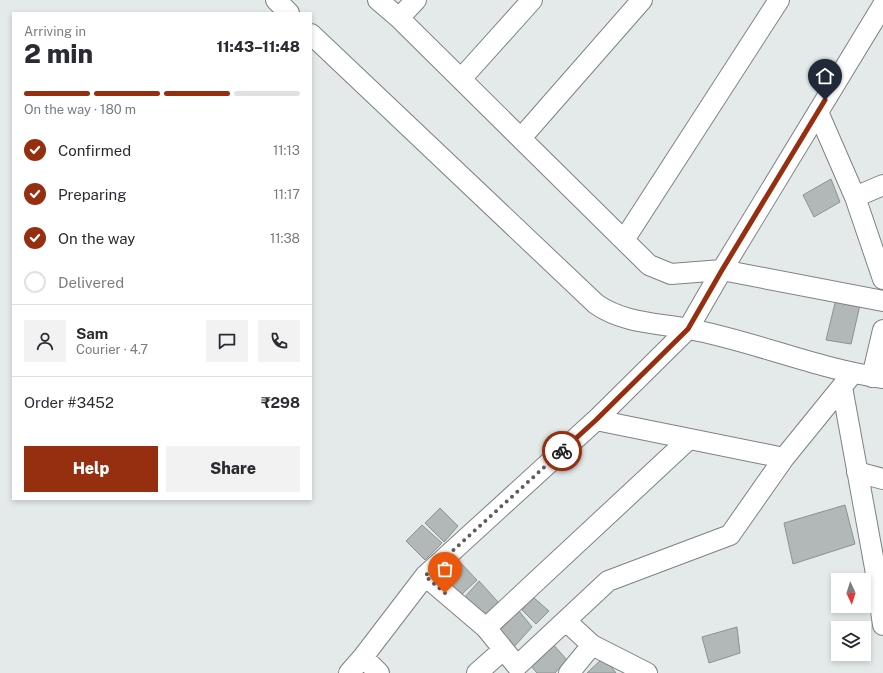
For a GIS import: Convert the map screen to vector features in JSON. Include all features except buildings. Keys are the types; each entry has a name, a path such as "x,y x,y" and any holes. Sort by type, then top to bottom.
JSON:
{"street":[{"path":"276,0 288,12"},
{"path":"378,0 399,18 648,265 657,270 671,274 722,270 883,301"},
{"path":"399,18 416,0"},
{"path":"461,80 532,0"},
{"path":"521,138 642,0"},
{"path":"624,240 779,0"},
{"path":"349,673 363,658 425,576 596,420 688,329 879,9"},
{"path":"312,35 596,304 608,313 623,318 688,329 847,380 878,378 883,330"},
{"path":"818,112 880,254 883,279"},
{"path":"855,197 883,185"},
{"path":"425,576 486,628 520,669 566,621 608,581 730,535 784,458 847,380"},
{"path":"847,380 857,472 880,581 883,625"},
{"path":"596,420 784,458"},
{"path":"486,628 689,439"},
{"path":"857,472 883,479"},
{"path":"566,621 592,645 647,673"},
{"path":"569,673 592,645"},
{"path":"477,673 503,650"},
{"path":"363,658 378,673"}],"way so far":[{"path":"445,593 425,576 562,451"}],"route":[{"path":"562,451 596,420 688,329 825,100"}]}
